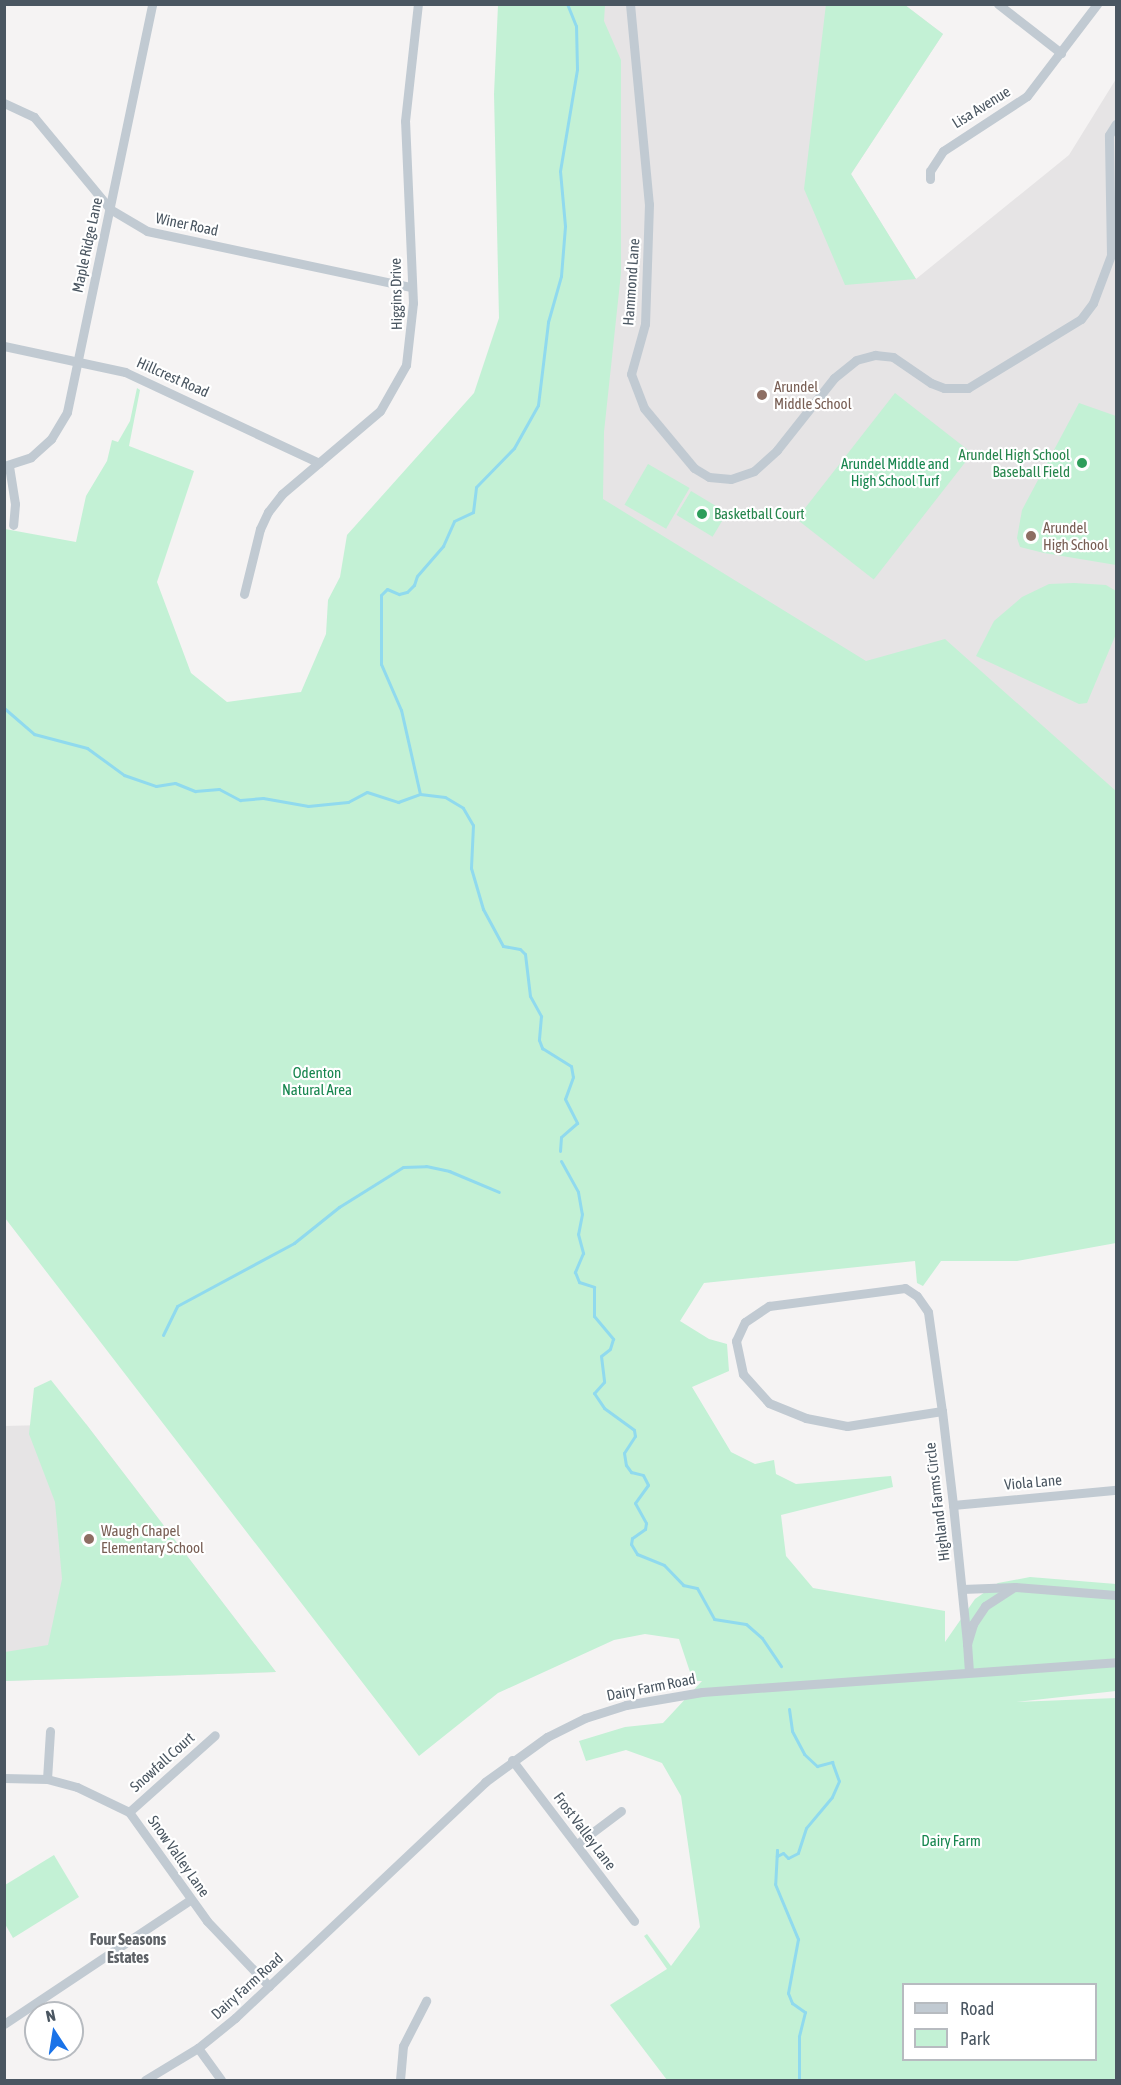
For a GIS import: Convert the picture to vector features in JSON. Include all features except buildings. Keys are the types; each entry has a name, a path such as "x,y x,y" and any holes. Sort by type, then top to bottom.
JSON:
{"street":[{"name":"Maple Ridge Lane","path":"7,466 31,457 51,439 67,412 152,4"},
{"name":"Higgins Drive","path":"244,594 260,529 268,512 282,494 380,411 396,388 406,365 413,330 405,121 418,4"},
{"name":"Hammond Lane","path":"630,4 650,204 645,324 631,374 644,408 694,468 709,477 731,479 754,471 777,450 815,399 856,360 875,355 893,357 931,383 944,388 968,388 1081,319 1093,303 1111,255 1109,135 1116,124"},
{"path":"998,4 1061,53"},
{"name":"Lisa Avenue","path":"930,179 930,171 943,151 1027,96 1097,4"},
{"name":"Winer Road","path":"4,103 34,117 110,209 147,231 411,287"},
{"name":"Hillcrest Road","path":"4,346 125,372 319,463"},
{"path":"7,466 15,504 13,525"},
{"name":"Highland Farms Circle","path":"942,1411 847,1426 806,1418 769,1403 743,1374 736,1341 745,1322 769,1306 905,1288 917,1296 928,1312 942,1411 968,1644 969,1672"},
{"name":"Viola Lane","path":"953,1505 1116,1490"},
{"path":"968,1644 973,1624 985,1606 1015,1587"},
{"path":"962,1589 1015,1587 1116,1595"},
{"name":"Dairy Farm Road","path":"145,2080 198,2048 269,1986 512,1760 585,1718 637,1703 702,1692 1116,1662"},
{"path":"47,1779 50,1731"},
{"name":"Snowfall Court","path":"129,1812 215,1735"},
{"name":"Frost Valley Lane","path":"512,1760 634,1921"},
{"name":"Snow Valley Lane","path":"4,1778 47,1779 76,1786 129,1812 162,1854 190,1900 269,1986"},
{"path":"577,1844 621,1811"},
{"path":"4,2024 190,1900"},
{"path":"400,2080 403,2046 426,2001"},
{"path":"198,2048 221,2080"}],"shaded area":[{"path":"567,5 905,5 943,34 851,174 916,279 1069,155 1116,79 1116,982 464,514"},
{"name":"Waugh Chapel Elementary School","path":"86,1424 276,1672 5,1681 4,1426"}],"green space":[{"path":"826,4 905,5 943,34 851,174 916,279 845,285 804,189"},
{"path":"498,5 605,5 604,21 621,60 621,273 604,432 603,499 866,661 945,639 1116,791 1116,1243 1017,1261 941,1261 923,1286 917,1283 915,1261 704,1283 680,1321 709,1339 727,1344 729,1371 692,1387 731,1452 755,1464 774,1460 776,1474 796,1484 891,1476 893,1487 781,1515 786,1556 813,1588 945,1611 945,1642 975,1599 998,1583 1030,1577 1116,1584 1116,1691 1016,1702 1116,1698 1116,2080 667,2080 610,2005 667,1969 644,1936 647,1934 671,1966 700,1927 681,1796 662,1763 626,1750 586,1761 579,1741 625,1727 663,1723 702,1681 693,1681 679,1639 645,1634 614,1640 498,1693 419,1756 5,1218 5,529 76,542 86,496 107,461 112,440 118,442 130,421 137,388 140,390 129,446 194,471 157,582 191,673 227,702 301,692 326,634 328,600 340,577 347,535 474,393 499,318 494,94"},
{"name":"Arundel Middle and High School Turf","path":"895,393 972,453 874,579 796,519"},
{"name":"Arundel High School Baseball Field","path":"1079,403 1116,416 1116,565 1020,547 1017,538 1022,510"},
{"path":"648,464 690,488 666,529 624,505"},
{"name":"Basketball Court","path":"691,491 727,513 713,537 677,515"},
{"path":"1049,584 1106,585 1116,591 1116,634 1087,703 1079,704 976,656 994,621 1022,597"},
{"name":"Waugh Chapel Elementary School","path":"51,1380 276,1672 5,1681 5,1652 48,1645 62,1579 55,1502 29,1434 34,1388"},
{"path":"54,1855 79,1897 13,1938 5,1924 5,1885"}],"waterway":[{"path":"420,794 401,710 381,664 381,595 387,589 399,594 407,592 414,585 417,576 443,546 454,521 473,512 476,487 514,448 538,405 548,322 561,276 565,226 560,171 577,69 576,26 567,4"},
{"path":"4,708 34,734 87,748 124,775 156,786 175,783 195,791 219,789 240,800 263,798 308,806 348,802 367,792 398,802 420,794 445,797 463,808 473,825 471,868 483,909 503,946 520,949 525,954 530,996 541,1016 539,1040 542,1048 571,1066 573,1077 565,1099 577,1123 561,1137 560,1151"},
{"path":"561,1161 578,1192 582,1214 578,1234 583,1253 575,1272 579,1282 594,1287 594,1316 613,1339 610,1349 601,1356 604,1382 594,1393 604,1408 634,1430 635,1436 624,1453 626,1465 631,1472 643,1475 648,1485 635,1503 646,1523 645,1529 632,1538 631,1544 637,1554 664,1565 683,1585 697,1588 714,1619 746,1624 762,1638 781,1666"},
{"path":"163,1335 177,1306 294,1243 339,1207 403,1167 426,1166 449,1171 499,1192"},
{"path":"789,1709 792,1731 804,1754 817,1766 832,1762 839,1781 832,1797 806,1828 798,1853 788,1858 783,1853 777,1856 777,1850 775,1884 798,1939 788,1993 792,2003 805,2012 799,2036 799,2080"}],"place":[{"name":"Arundel Middle School","path":"762,395"},
{"name":"Arundel High School Baseball Field","path":"1082,463"},
{"name":"Basketball Court","path":"702,514"},
{"name":"Arundel High School","path":"1031,536"},
{"name":"Waugh Chapel Elementary School","path":"89,1539"}],"district":[{"name":"Four Seasons Estates","path":"128,1948"}],"park label":[{"name":"Odenton Natural Area","path":"317,1080"},
{"name":"Dairy Farm","path":"951,1841"}]}
